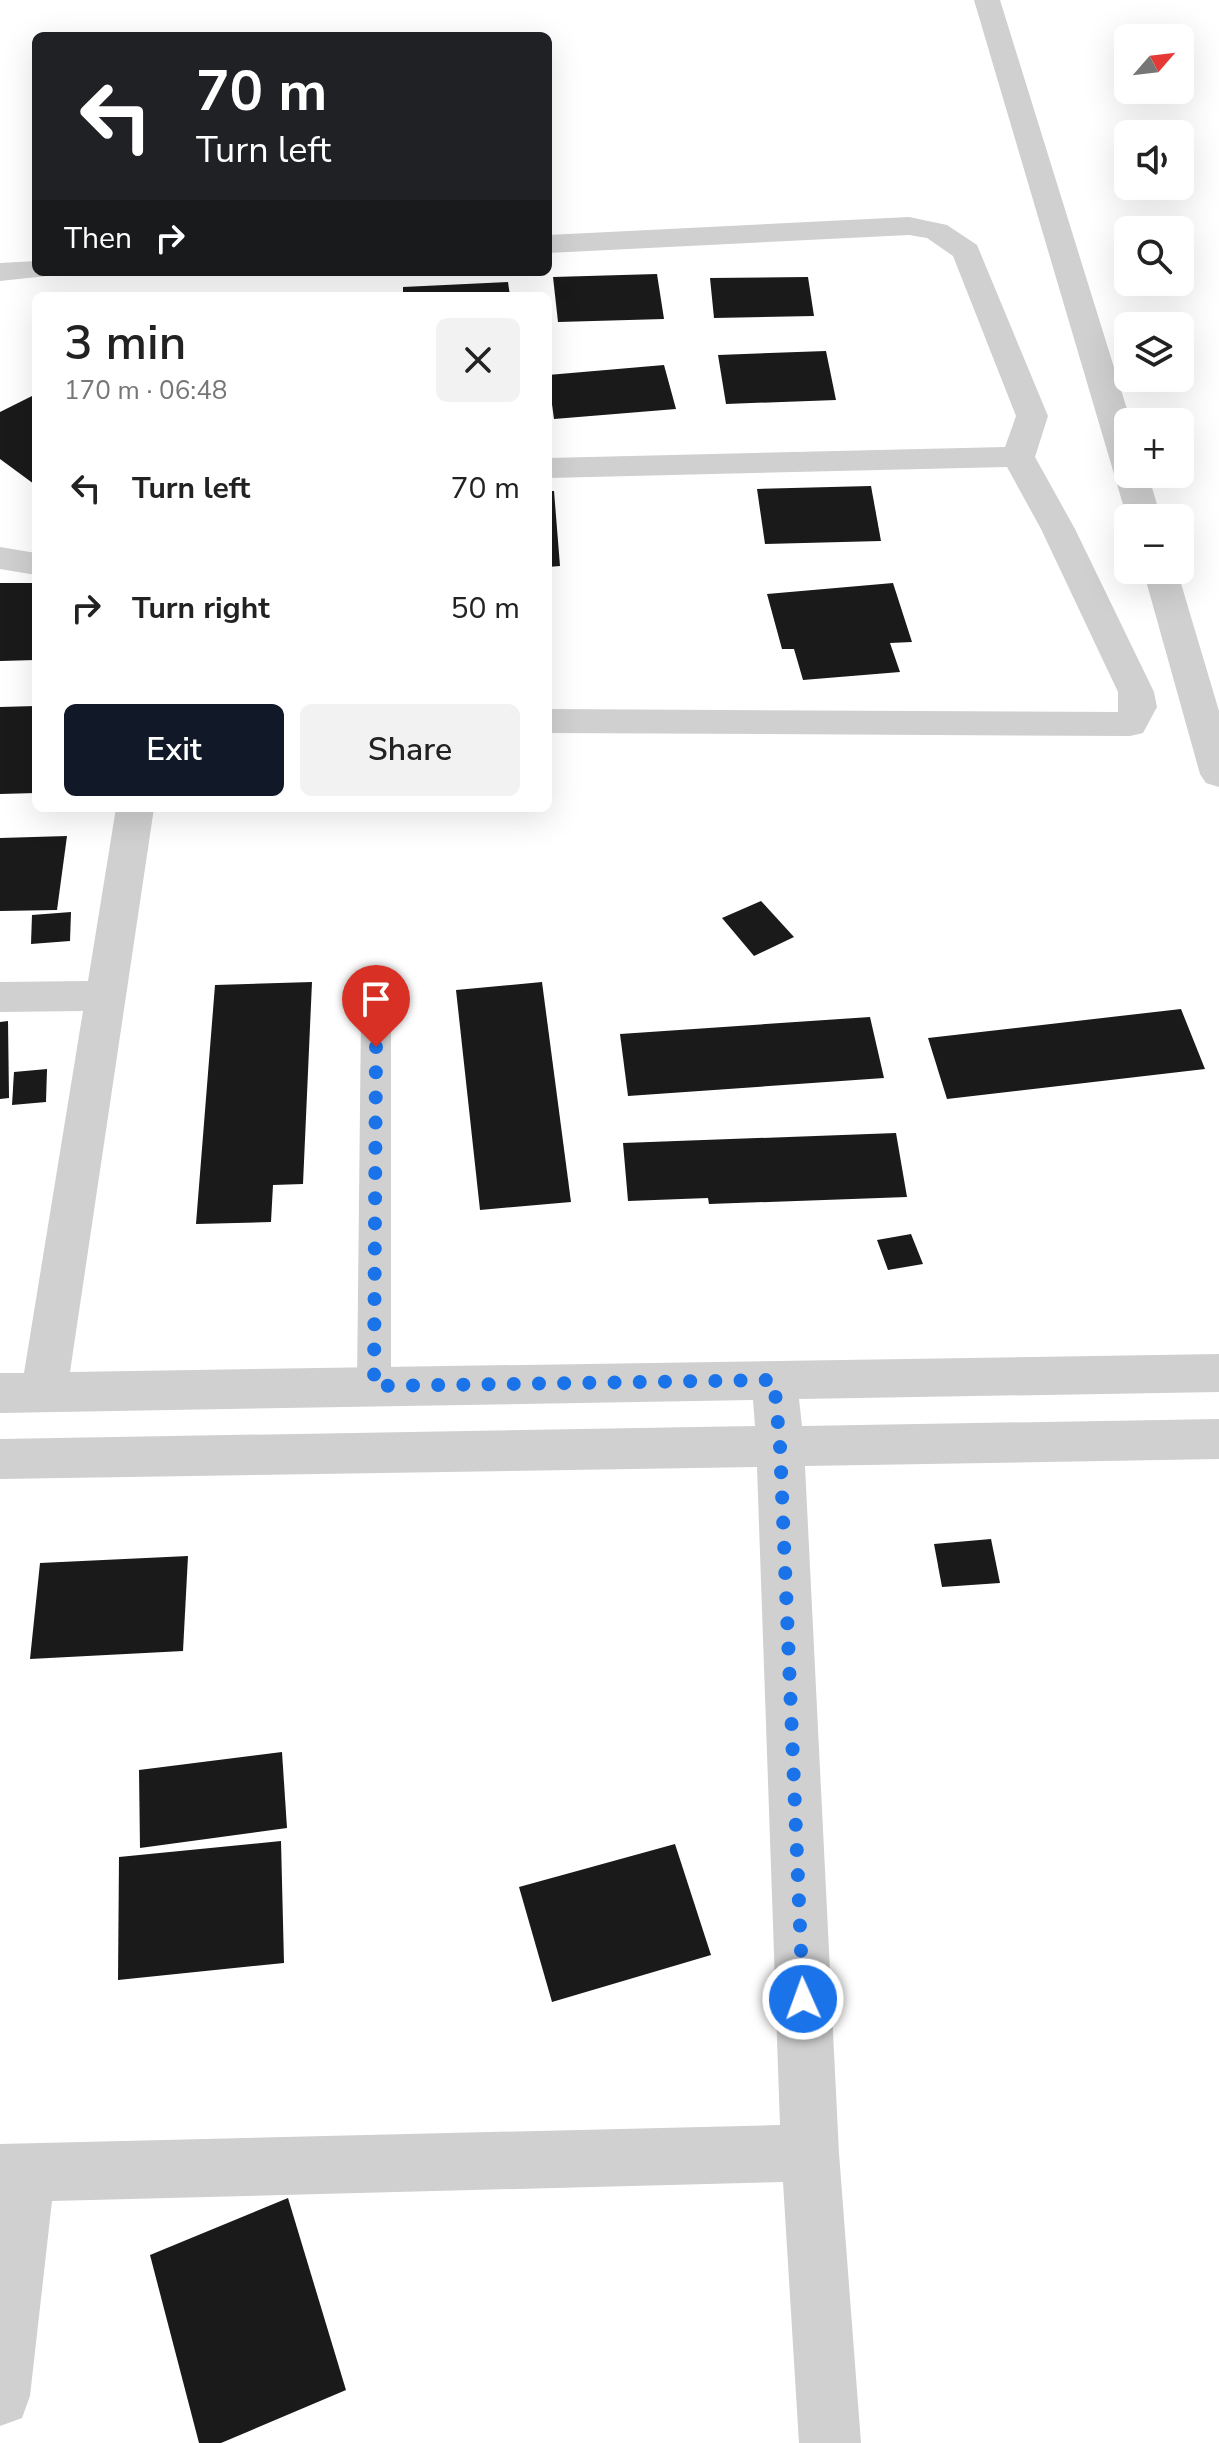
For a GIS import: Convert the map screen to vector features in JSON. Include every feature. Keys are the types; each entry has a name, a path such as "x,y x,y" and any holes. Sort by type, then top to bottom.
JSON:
{"street":[{"path":"987,0 1114,419"},
{"path":"552,244 909,226 936,231 966,251 1032,416 1018,457 1058,529 1136,692 1139,707 1130,724 552,721"},
{"path":"0,272 32,270"},
{"path":"552,468 1018,457"},
{"path":"1164,584 1219,774"},
{"path":"134,812 106,996 22,1392 1219,1373"},
{"path":"0,997 106,996"},
{"path":"774,1380 780,1446 810,2153 830,2443"},
{"path":"0,1459 1219,1439"},
{"path":"0,2396 13,2173 810,2153"}],"lane":[{"path":"374,1386 376,1016"}],"building":[{"path":"657,274 664,319 558,322 553,277"},
{"path":"808,277 814,316 714,318 710,278"},
{"path":"508,282 509,292 403,292 403,287"},
{"path":"826,351 836,400 726,404 718,355"},
{"path":"664,365 676,409 554,419 552,375"},
{"path":"32,396 32,483 0,459 0,412"},
{"path":"871,486 881,541 765,544 757,489"},
{"path":"552,491 554,491 560,566 552,567"},
{"path":"0,583 32,583 32,660 0,661"},
{"path":"893,583 912,642 890,643 900,672 803,680 794,649 782,649 767,594"},
{"path":"32,706 32,793 0,794 0,707"},
{"path":"67,836 57,910 0,911 0,838"},
{"path":"761,901 794,937 754,956 722,918"},
{"path":"71,912 70,941 31,944 32,915"},
{"path":"312,982 303,1184 273,1185 271,1222 196,1224 215,985"},
{"path":"542,982 571,1202 480,1210 456,990"},
{"path":"1181,1009 1205,1069 947,1099 928,1038"},
{"path":"870,1017 884,1078 628,1096 620,1034"},
{"path":"8,1021 9,1098 0,1099 0,1022"},
{"path":"47,1069 46,1102 12,1105 14,1072"},
{"path":"896,1133 907,1197 709,1204 708,1198 628,1201 623,1143"},
{"path":"911,1234 923,1264 888,1270 877,1240"},
{"path":"991,1539 1000,1583 942,1587 934,1544"},
{"path":"188,1556 183,1651 30,1659 40,1563"},
{"path":"282,1752 287,1828 140,1848 139,1770"},
{"path":"281,1841 284,1963 118,1980 119,1857"},
{"path":"675,1844 711,1955 552,2002 519,1887"},
{"path":"288,2198 346,2390 221,2443 199,2443 150,2255"}],"route":[{"path":"376,1047 374,1386 774,1380 780,1446 803,1999"}]}
